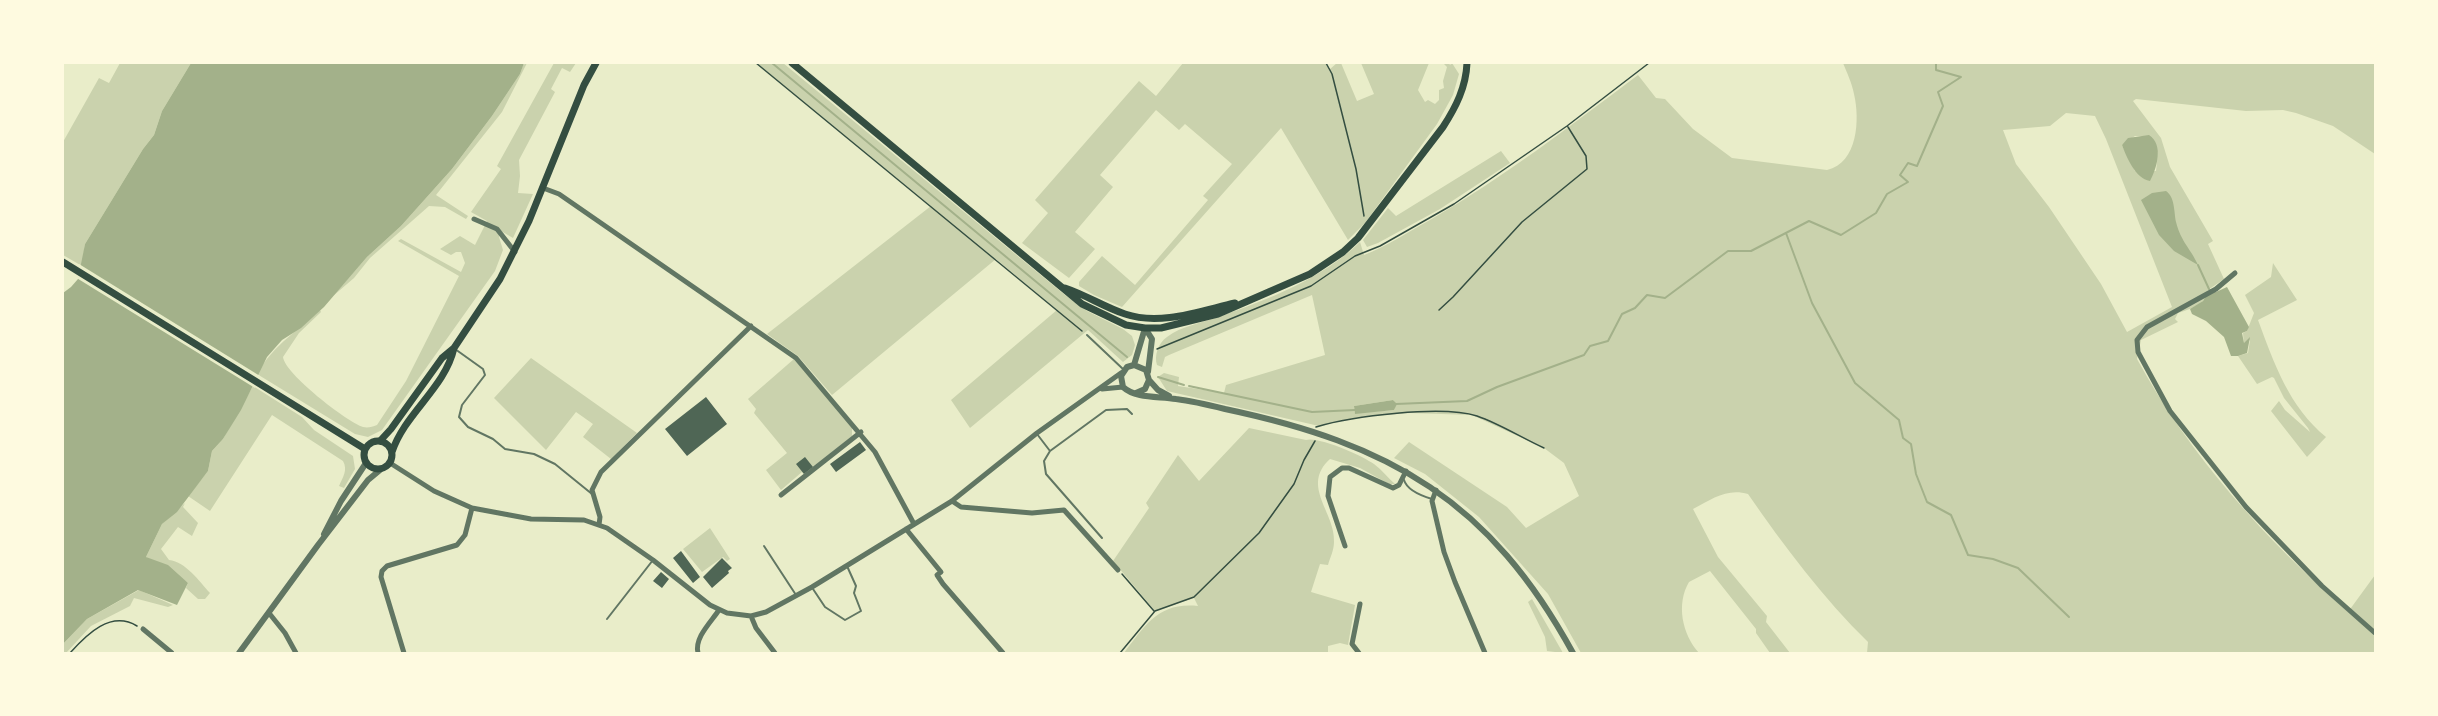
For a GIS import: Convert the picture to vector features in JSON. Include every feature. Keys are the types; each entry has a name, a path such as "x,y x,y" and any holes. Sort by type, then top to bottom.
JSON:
{"main road":[{"path":"380,441 442,357 454,348 495,288 515,252 584,85 596,63"},
{"path":"792,63 1083,304 1101,315 1126,325 1145,328 1189,322 1218,314 1298,280 1324,266 1343,252 1366,228 1453,112 1463,89 1467,63"},
{"path":"64,263 365,449"},
{"path":"1065,288 1118,312 1145,319 1180,316 1252,299"},
{"path":"1145,319 1145,328"},
{"path":"392,452 387,443 380,441 370,443 365,449 366,463 380,470 390,463 392,452 400,435 451,363 454,348"}],"street":[{"path":"543,188 559,194 801,363 861,432 879,457 914,524"},
{"path":"474,219 497,230 515,252"},
{"path":"2235,273 2205,296 2143,331 2136,344 2141,361 2170,411 2246,507 2322,586 2375,633"},
{"path":"599,525 600,517 592,494 594,482 601,472 751,326"},
{"path":"1134,365 1145,328"},
{"path":"1136,393 1145,389 1148,376 1152,339 1145,328"},
{"path":"390,463 427,486 472,508 523,518 579,520 614,531 683,585 720,610 737,616 751,616 766,612 812,587 952,501 1037,433 1134,365 1141,366 1158,390 1172,398"},
{"path":"1124,371 1121,380 1124,387"},
{"path":"1097,390 1111,386 1124,387 1136,393 1172,398 1262,417 1319,433 1366,451 1436,490 1478,524 1514,563 1541,599 1573,653"},
{"path":"781,495 861,432"},
{"path":"318,545 341,501 366,463"},
{"path":"1345,546 1328,496 1330,477 1342,468 1349,468 1393,488 1399,485 1405,474"},
{"path":"238,653 368,480 380,470"},
{"path":"1436,490 1432,499 1451,572 1485,653"},
{"path":"952,501 961,507 1032,513 1064,510 1118,570"},
{"path":"404,653 381,577 382,571 387,566 457,545 465,536 472,508"},
{"path":"906,529 941,572 937,575 943,584 1003,653"},
{"path":"1359,653 1352,644 1360,604"},
{"path":"698,653 697,644 700,638 720,610"},
{"path":"269,613 297,653"},
{"path":"751,616 756,628 775,653"},
{"path":"143,629 172,653"}],"lane":[{"path":"1087,335 1124,371"},
{"path":"454,348 482,368 485,375 462,405 459,417 463,423 493,439 505,449 534,454 555,464 592,494"},
{"path":"1102,538 1046,474 1044,461 1050,451 1106,410 1127,409 1131,414"},
{"path":"1037,433 1050,451"},
{"path":"1405,474 1406,486 1432,499"},
{"path":"764,546 796,596"},
{"path":"607,619 653,560"},
{"path":"812,587 825,607 844,620 861,611 854,593 856,586 847,566"}],"path":[{"path":"756,63 1087,335"},
{"path":"1326,63 1332,74 1356,169 1366,228"},
{"path":"1165,347 1322,280 1355,256 1380,246 1473,192 1567,126 1649,63"},
{"path":"1439,310 1522,222 1587,169 1586,156 1567,126"},
{"path":"1311,431 1319,426 1380,415 1421,412 1472,415 1544,448"},
{"path":"1120,653 1155,612 1194,597 1259,533 1294,484 1319,433"},
{"path":"1118,570 1155,612"},
{"path":"70,653 98,627 118,619 130,621 143,629"}],"shaded area":[{"path":"120,63 191,63 162,111 154,135 143,149 85,244 82,266 63,255 63,142 99,78 109,83"},
{"path":"191,63 524,63 520,74 492,116 452,169 401,226 367,257 324,307 301,328 282,340 267,357 241,410 223,439 212,451 208,471 177,512 162,524 146,557 168,565 188,583 177,605 138,590 87,619 63,644 63,293 78,279 85,244 143,149 154,135 162,111"},
{"path":"527,63 502,112 436,195 468,216 466,219 445,207 429,206 370,258 354,278 333,296 367,257 401,226 452,169 492,116 520,74 523,65"},
{"path":"554,63 576,63 570,72 562,68 551,89 555,92 519,160 518,193 533,194 513,238 501,231 499,237 503,250 495,271 382,430 368,437 355,434 257,374 271,354 320,310 321,312 299,333 283,357 286,365 317,396 344,416 363,427 377,425 406,381 459,276 398,241 401,239 461,272 465,263 461,252 451,255 440,249 460,236 475,245 487,221 471,212 501,169 497,166"},
{"path":"756,63 783,63 1065,295 1087,311 1132,336 1135,345 1132,355 1123,362 1088,330 970,428 951,400 1057,310 996,259 832,395 798,356 767,334 931,206"},
{"path":"1183,63 1326,63 1330,69 1337,63 1341,63 1357,101 1374,94 1361,63 1429,63 1418,90 1425,102 1428,100 1435,104 1439,100 1439,90 1444,88 1443,81 1447,67 1443,63 1450,65 1452,63 1459,74 1453,95 1437,124 1365,223 1348,240 1281,128 1122,307 1094,295 1079,286 1079,282 1102,256 1135,285 1208,200 1203,196 1232,164 1185,124 1179,130 1156,110 1100,175 1113,187 1075,232 1095,249 1069,278 1022,243 1048,213 1035,200 1139,81 1156,96"},
{"path":"1843,63 2375,63 2375,154 2333,126 2283,110 2246,111 2136,99 2133,101 2161,138 2170,167 2213,241 2208,244 2224,279 2208,290 2201,303 2178,313 2175,319 2178,322 2141,340 2137,359 2181,429 2231,494 2287,555 2348,612 2375,575 2375,653 1867,653 1868,642 1835,608 1805,571 1748,494 1733,492 1713,498 1693,509 1718,557 1767,616 1766,622 1790,653 1770,653 1756,633 1756,629 1710,571 1689,582 1683,600 1685,628 1699,653 1581,653 1548,594 1479,517 1425,474 1394,458 1409,442 1507,507 1526,528 1579,496 1564,463 1544,448 1472,415 1410,413 1359,417 1319,426 1167,391 1158,377 1164,373 1179,377 1178,386 1224,393 1226,385 1325,355 1312,295 1169,355 1165,357 1162,367 1157,365 1156,358 1161,343 1179,330 1256,303 1293,287 1328,267 1360,242 1364,255 1430,220 1510,169 1638,75 1656,98 1665,99 1693,129 1732,158 1827,170 1837,166 1851,149 1857,115 1851,82","holes":["2066,113 2095,116 2172,307 2127,332 2101,284 2049,207 2016,164 2003,130 2050,126","2135,136 2142,136 2158,153 2156,171 2135,171 2122,145","1393,400 1396,404 1394,410 1355,413 1354,406"]},
{"path":"2149,135 2154,139 2158,151 2157,163 2150,181 2136,172 2122,145 2128,138"},
{"path":"1501,151 1510,163 1440,209 1367,247 1363,240 1388,208 1396,216"},
{"path":"2166,191 2173,201 2176,222 2181,235 2198,265 2174,251 2159,235 2141,200 2152,193"},
{"path":"2273,263 2297,300 2258,320 2292,398 2313,425 2326,437 2307,457 2271,411 2279,401 2285,410 2310,432 2284,398 2274,378 2257,384 2238,356 2248,353 2250,340 2244,344 2243,333 2247,331 2254,313 2245,295 2271,277"},
{"path":"2227,287 2249,327 2242,333 2244,343 2250,337 2247,353 2238,356 2231,356 2224,337 2206,321 2192,314 2190,309 2203,301 2210,289 2216,292"},
{"path":"531,358 637,433 611,459 583,437 593,424 576,412 546,450 494,398"},
{"path":"794,359 852,426 852,436 781,490 766,470 787,453 754,413 756,409 748,399"},
{"path":"253,386 302,417 314,430 353,456 355,469 344,488 339,486 345,470 343,461 272,415 210,511 188,496 208,471 212,451 223,439"},
{"path":"1393,400 1397,404 1394,410 1355,414 1354,406"},
{"path":"1249,428 1320,441 1340,448 1374,464 1395,484 1389,484 1360,468 1330,459 1318,479 1321,500 1333,531 1334,545 1328,565 1320,564 1311,592 1355,605 1348,645 1340,643 1328,646 1328,653 1124,653 1147,624 1163,611 1185,606 1198,606 1194,598 1155,611 1113,561 1149,508 1146,503 1178,455 1199,481"},
{"path":"185,503 183,507 198,523 192,536 178,527 161,549 169,560 187,568 210,593 205,599 198,599 186,588 188,583 146,557 162,524"},
{"path":"710,528 730,559 727,561 723,557 702,572 683,549"},
{"path":"139,590 173,605 168,607 134,598 130,606 91,626 66,653 63,653 63,644 87,619"},
{"path":"1532,599 1563,653 1547,651 1545,637 1528,602"}],"pier":[{"path":"79,264 260,376 255,388 75,277"}],"building":[{"path":"706,397 727,424 687,456 665,429"},
{"path":"860,442 866,450 836,472 830,464"},
{"path":"805,457 813,467 804,474 796,464"},
{"path":"681,551 700,577 693,583 673,558"},
{"path":"722,558 732,568 712,588 703,577"},
{"path":"661,572 669,579 662,588 653,581"}],"waterway":[{"path":"772,63 1127,357"},
{"path":"1396,404 1467,401 1497,387 1584,355 1590,346 1608,341 1622,314 1635,308 1647,295 1665,298 1728,251 1751,251 1809,221 1841,235 1876,213 1887,194 1908,182 1900,175 1908,163 1917,166 1943,106 1938,92 1961,77 1936,70 1936,63"},
{"path":"1786,233 1812,303 1855,383 1899,420 1903,438 1911,444 1916,474 1927,502 1951,515 1968,555 1993,559 2018,568 2069,617"},
{"path":"2198,265 2209,289"},
{"path":"1158,377 1184,385"},
{"path":"1189,386 1312,412 1355,410"}]}
